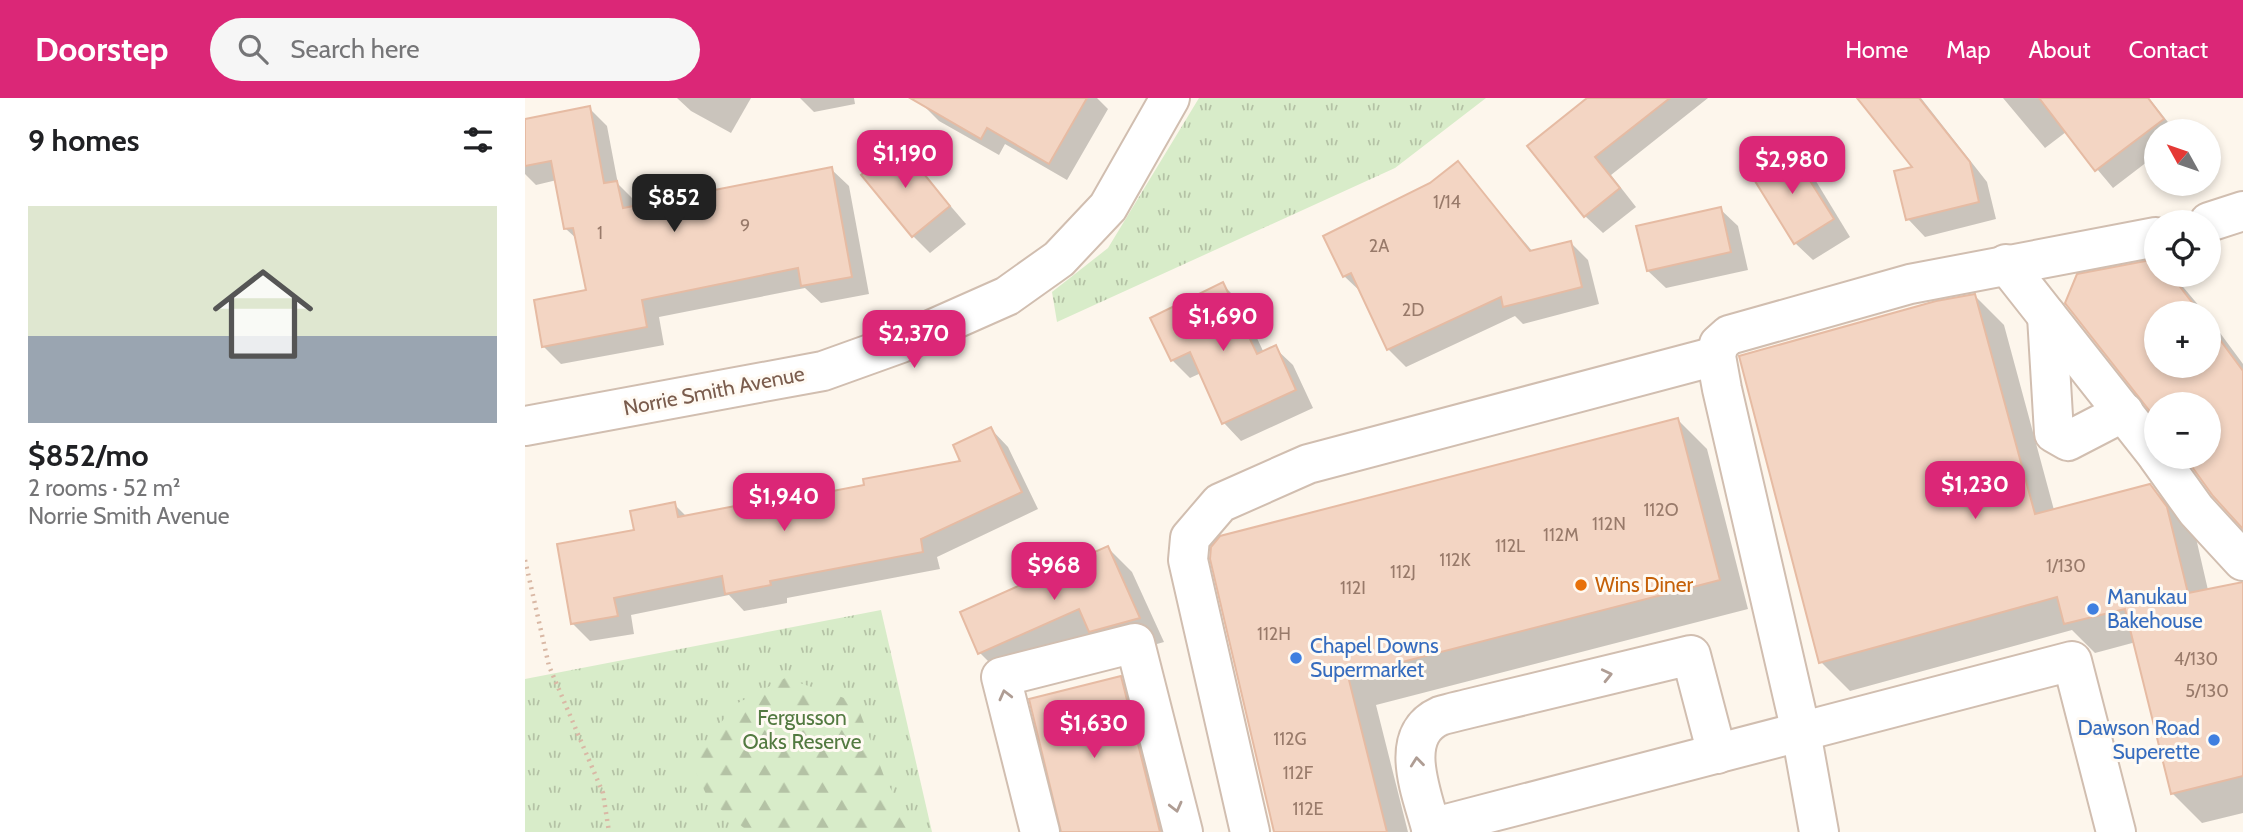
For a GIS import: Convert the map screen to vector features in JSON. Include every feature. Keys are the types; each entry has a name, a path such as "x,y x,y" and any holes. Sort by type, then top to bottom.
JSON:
{"street":[{"name":"Norrie Smith Avenue","path":"525,426 823,371 901,343 1007,296 1059,259 1108,206 1170,98"},
{"path":"2221,218 2243,211"},
{"path":"1809,830 1801,732 1716,356 1719,344 1730,335 1910,284 2144,239"},
{"path":"2006,264 2144,438"},
{"path":"2047,316 2054,433 2067,441 2124,412"},
{"path":"1250,832 1188,560 1190,538 1220,503 1308,464 1716,356"},
{"path":"2167,469 2196,510 2243,561"},
{"path":"1040,832 1001,677 1135,643 1183,832"},
{"path":"1717,754 1691,655 1438,717 1422,732 1415,746 1415,763 1431,830 2072,661 2116,832"}],"path":[{"path":"525,560 549,666 603,793 609,832"}],"green space":[{"path":"1199,98 1486,98 1395,168 1057,322 1052,292 1108,248"},
{"name":"Fergusson Oaks Reserve","path":"881,610 932,832 525,832 525,679"},
{"path":"785,678 856,702 884,776 908,821 909,832 749,832 709,800 690,761 736,704"}],"building":[{"path":"910,98 1087,98 1049,164 987,128 981,139"},
{"path":"1587,98 1670,98 1595,157 1620,188 1584,217 1527,146"},
{"path":"1857,98 1919,98 1970,162 1979,202 1906,220 1894,171 1912,167"},
{"path":"2039,98 2148,98 2164,119 2144,119 2144,134 2095,171"},
{"path":"590,106 604,183 617,181 623,208 832,167 852,277 801,286 798,268 642,300 647,327 542,347 534,300 586,290 573,228 564,229 551,161 525,166 525,119"},
{"path":"899,143 950,206 912,237 861,175"},
{"path":"1790,149 1834,219 1794,244 1750,173"},
{"path":"1458,161 1530,251 1571,241 1582,287 1503,307 1501,297 1387,350 1351,273 1343,277 1323,236 1430,183"},
{"path":"1721,207 1731,252 1647,271 1636,226"},
{"path":"2144,261 2144,287 2180,287 2191,301 2144,301 2144,378 2221,378 2221,341 2243,371 2243,529 2213,496 2194,469 2221,469 2221,392 2144,392 2144,404 2065,303 2077,274"},
{"path":"1223,282 1257,354 1276,345 1296,390 1222,424 1190,352 1171,361 1150,318"},
{"path":"1975,294 2035,514 2150,484 2167,507 2188,593 2243,582 2243,776 2171,794 2125,609 2064,624 2057,597 1819,663 1739,356 1936,301"},
{"path":"1678,418 1720,580 1348,676 1387,832 1274,832 1210,559 1211,547 1220,536"},
{"path":"991,427 1022,492 921,539 923,552 770,581 771,585 725,594 722,576 614,598 618,616 571,624 557,544 634,530 630,511 675,502 678,517 756,502 756,506 864,485 863,479 960,461 953,445"},
{"path":"1108,546 1140,618 1089,632 1079,609 978,654 960,612"},
{"path":"1121,676 1160,832 1061,832 1029,699"}],"place":[{"name":"Wins Diner","path":"1581,585"},
{"name":"Manukau Bakehouse","path":"2093,609"},
{"name":"Chapel Downs Supermarket","path":"1296,658"},
{"name":"Dawson Road Superette","path":"2214,740"}]}
